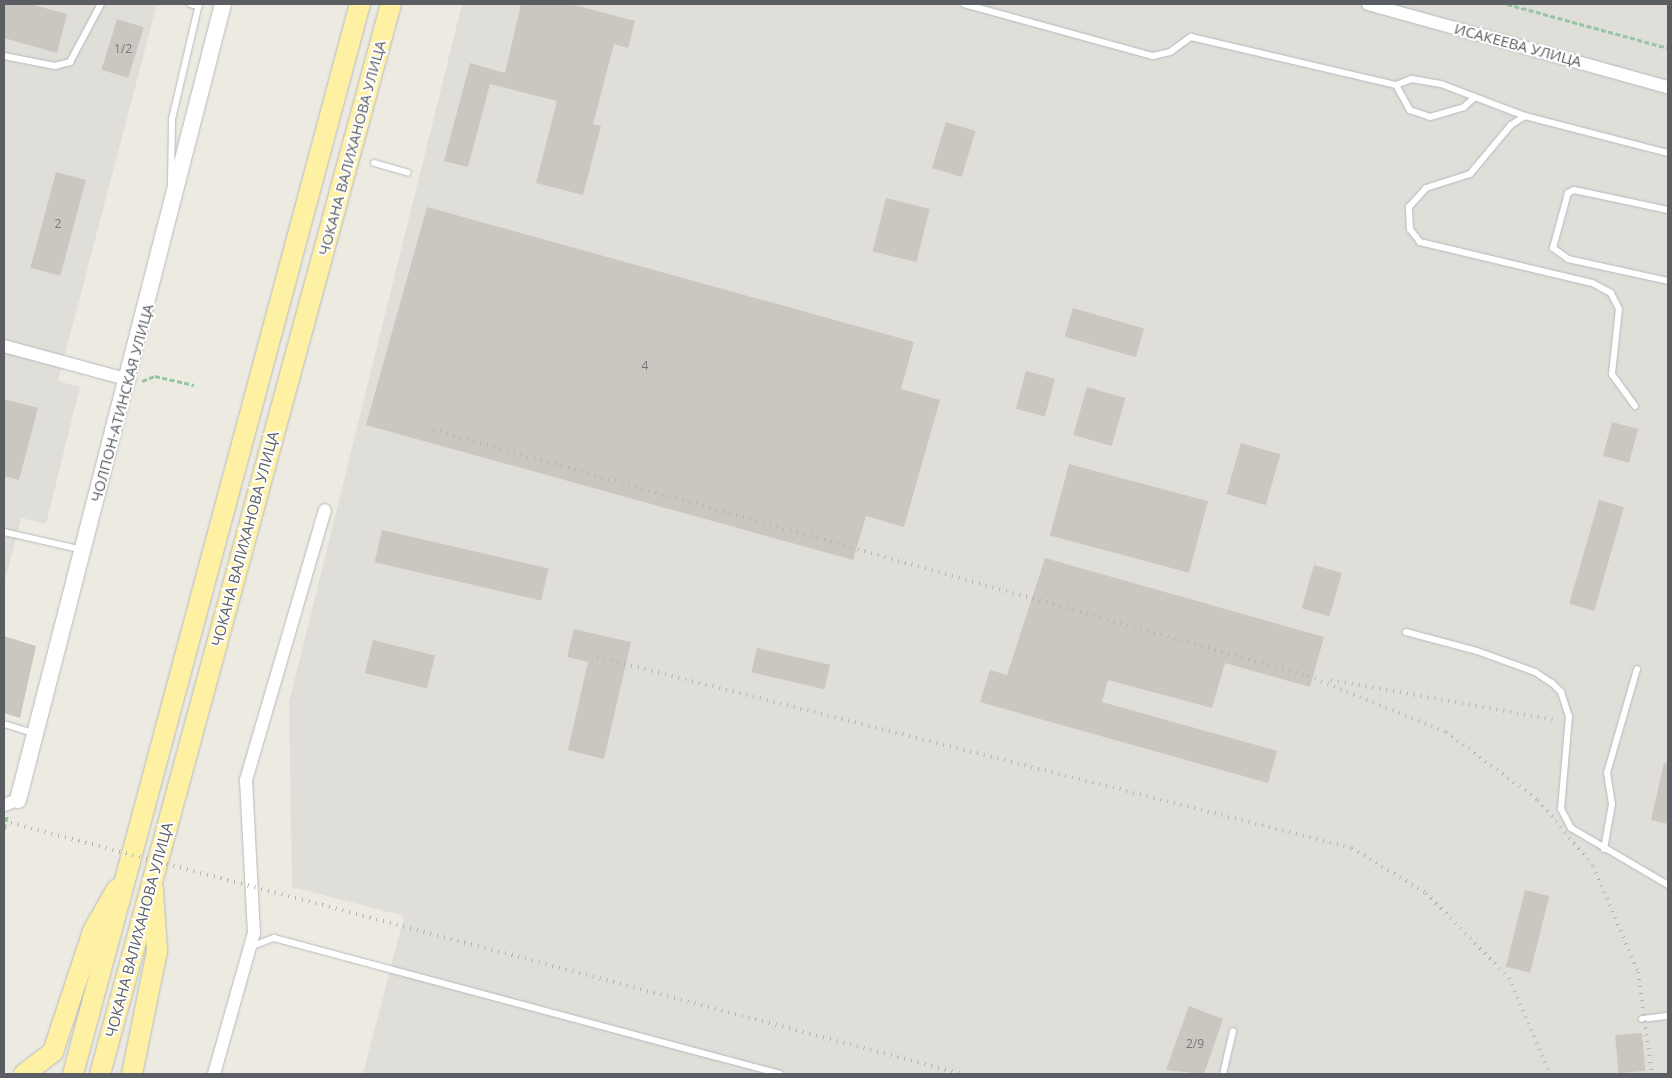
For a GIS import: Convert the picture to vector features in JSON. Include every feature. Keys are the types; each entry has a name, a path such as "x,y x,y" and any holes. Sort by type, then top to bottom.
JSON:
{"main road":[{"name":"ЧОКАНА ВАЛИХАНОВА УЛИЦА","path":"73,1074 360,4"},
{"name":"ЧОКАНА ВАЛИХАНОВА УЛИЦА","path":"100,1074 391,4"},
{"path":"322,147 351,155"},
{"path":"24,1074 53,1052 93,930 128,873"},
{"path":"132,1074 157,951 152,880"}],"street":[{"name":"ЧОЛПОН-АТИНСКАЯ УЛИЦА","path":"11,803 35,734 84,550 129,380 223,4"},
{"name":"ИСАКЕЕВА УЛИЦА","path":"1368,4 1668,87"},
{"path":"4,346 129,380"},
{"path":"214,1074 254,933 246,780 325,510"}],"lane":[{"path":"4,56 55,66 70,62 101,4"},
{"path":"172,205 169,134 199,5 190,4"},
{"path":"964,4 1153,56 1170,52 1191,37 1396,85 1412,80 1441,84 1525,116 1668,153"},
{"path":"1396,85 1410,110 1430,117 1464,108 1474,98"},
{"path":"1525,116 1511,125 1470,174 1426,188 1409,207 1410,229 1420,242 1592,283 1611,292 1619,309 1612,374 1635,406"},
{"path":"374,163 408,173"},
{"path":"1668,210 1574,190 1568,192 1554,248 1568,260 1668,281"},
{"path":"4,532 84,550"},
{"path":"1406,632 1535,672 1561,692 1569,716 1561,809 1571,828 1668,886"},
{"path":"1604,849 1612,804 1607,773 1637,669"},
{"path":"4,724 35,734"},
{"path":"250,947 274,938 780,1074"},
{"path":"1642,1019 1668,1016"},
{"path":"1223,1074 1233,1030"}],"path":[{"path":"1507,4 1668,48"},
{"path":"155,376 194,386"}],"shaded area":[{"path":"4,4 157,4 58,381 80,387 46,524 21,518 4,585"},
{"path":"462,4 1668,4 1668,1074 363,1074 404,916 292,887 289,702"}],"building":[{"path":"4,4 30,4 67,14 57,53 4,38"},
{"path":"521,4 571,4 635,21 628,48 614,44 593,124 601,126 583,195 536,183 557,101 490,84 468,167 444,161 470,63 505,73"},
{"path":"117,19 144,27 128,78 102,70"},
{"path":"946,122 976,131 962,177 932,168"},
{"path":"56,172 86,180 60,276 30,268"},
{"path":"886,198 930,209 916,262 873,251"},
{"path":"427,207 914,342 901,389 940,400 904,527 866,516 853,560 366,425"},
{"path":"1073,308 1144,328 1136,357 1065,337"},
{"path":"1026,371 1055,379 1045,416 1016,409"},
{"path":"1087,387 1125,398 1112,446 1073,435"},
{"path":"4,399 38,408 19,480 4,476"},
{"path":"1612,422 1638,429 1629,463 1603,456"},
{"path":"1241,443 1280,454 1266,505 1226,494"},
{"path":"1069,464 1208,501 1189,573 1050,535"},
{"path":"1599,500 1624,507 1594,611 1569,604"},
{"path":"382,530 549,568 541,601 375,562"},
{"path":"1045,558 1324,637 1310,687 1225,663 1212,708 1108,680 1102,702 1277,751 1268,783 980,702 990,670 1007,675"},
{"path":"1314,565 1342,573 1329,616 1302,608"},
{"path":"574,629 631,642 604,759 568,750 588,662 567,657"},
{"path":"4,636 36,646 20,718 4,713"},
{"path":"373,640 435,655 427,688 365,673"},
{"path":"757,648 830,665 824,689 751,672"},
{"path":"1664,763 1668,764 1668,824 1651,820"},
{"path":"1525,890 1549,896 1530,973 1506,967"},
{"path":"1189,1006 1223,1019 1204,1074 1166,1070"},
{"path":"1642,1033 1645,1071 1618,1073 1615,1035"}],"railway":[{"path":"433,430 1308,676 1446,732 1538,800 1593,866 1638,972 1652,1074"},
{"path":"597,657 1352,848 1426,893 1509,978 1550,1074"},
{"path":"1331,680 1555,720"},
{"path":"4,821 962,1074"}]}
